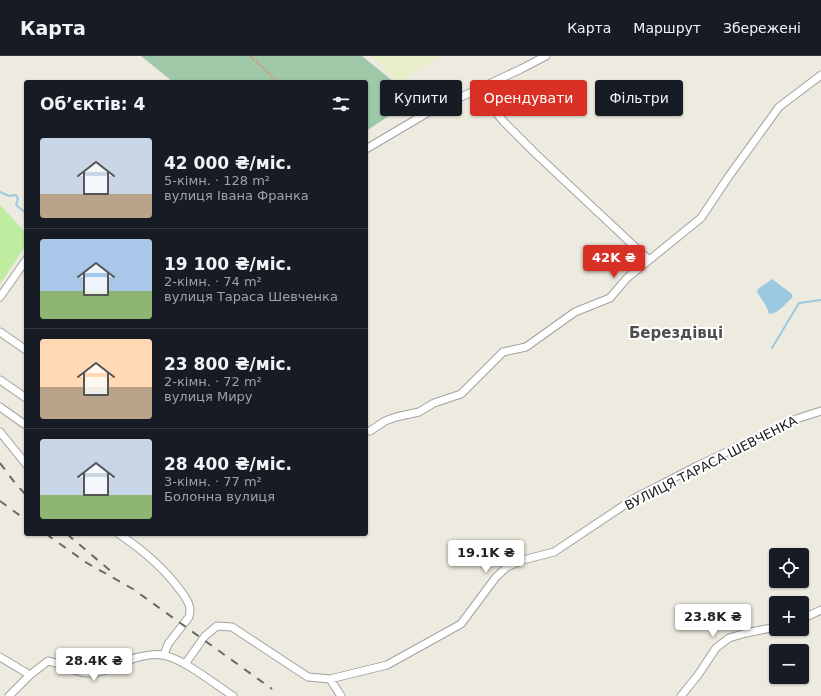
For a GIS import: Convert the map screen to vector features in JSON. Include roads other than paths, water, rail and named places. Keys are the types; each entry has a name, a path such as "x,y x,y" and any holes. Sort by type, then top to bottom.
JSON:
{"street":[{"path":"498,80 546,56"},
{"path":"370,430 384,421 419,412 434,403 461,394 503,352 526,347 575,312 610,298 627,278 700,218 728,176 779,107 821,76"},
{"path":"368,148 427,113 470,93"},
{"path":"499,116 536,154 649,260"},
{"path":"0,297 24,263"},
{"path":"0,332 24,349"},
{"path":"0,380 24,397"},
{"path":"0,407 24,424"},
{"name":"ВУЛИЦЯ ТАРАСА ШЕВЧЕНКА","path":"185,664 205,636 217,626 232,627 308,677 330,679 387,665 461,624 496,577 507,567 523,560 554,552 635,498 796,419 821,411"},
{"path":"0,432 24,462"},
{"path":"122,536 141,550 160,568 177,587 190,605 189,617 168,644 164,655"},
{"path":"809,615 821,610"},
{"path":"681,696 698,675 716,648 729,638 769,628"},
{"path":"9,696 30,675 48,662 55,662 78,672 98,672 151,654 164,655 185,664 233,696"},
{"path":"0,657 30,675"},
{"path":"330,679 341,696"}],"water":[{"path":"772,279 792,294 792,298 779,310 769,314 757,291"}],"waterway":[{"path":"0,192 9,196 16,195 18,199 16,205 24,211"},
{"path":"772,348 799,303 821,300"}],"railway":[{"path":"0,463 24,493"},
{"path":"0,501 24,519"},
{"path":"49,536 87,563 133,589 272,689"},
{"path":"69,536 113,573"}],"district":[{"name":"Берездівці","path":"676,333"}]}
